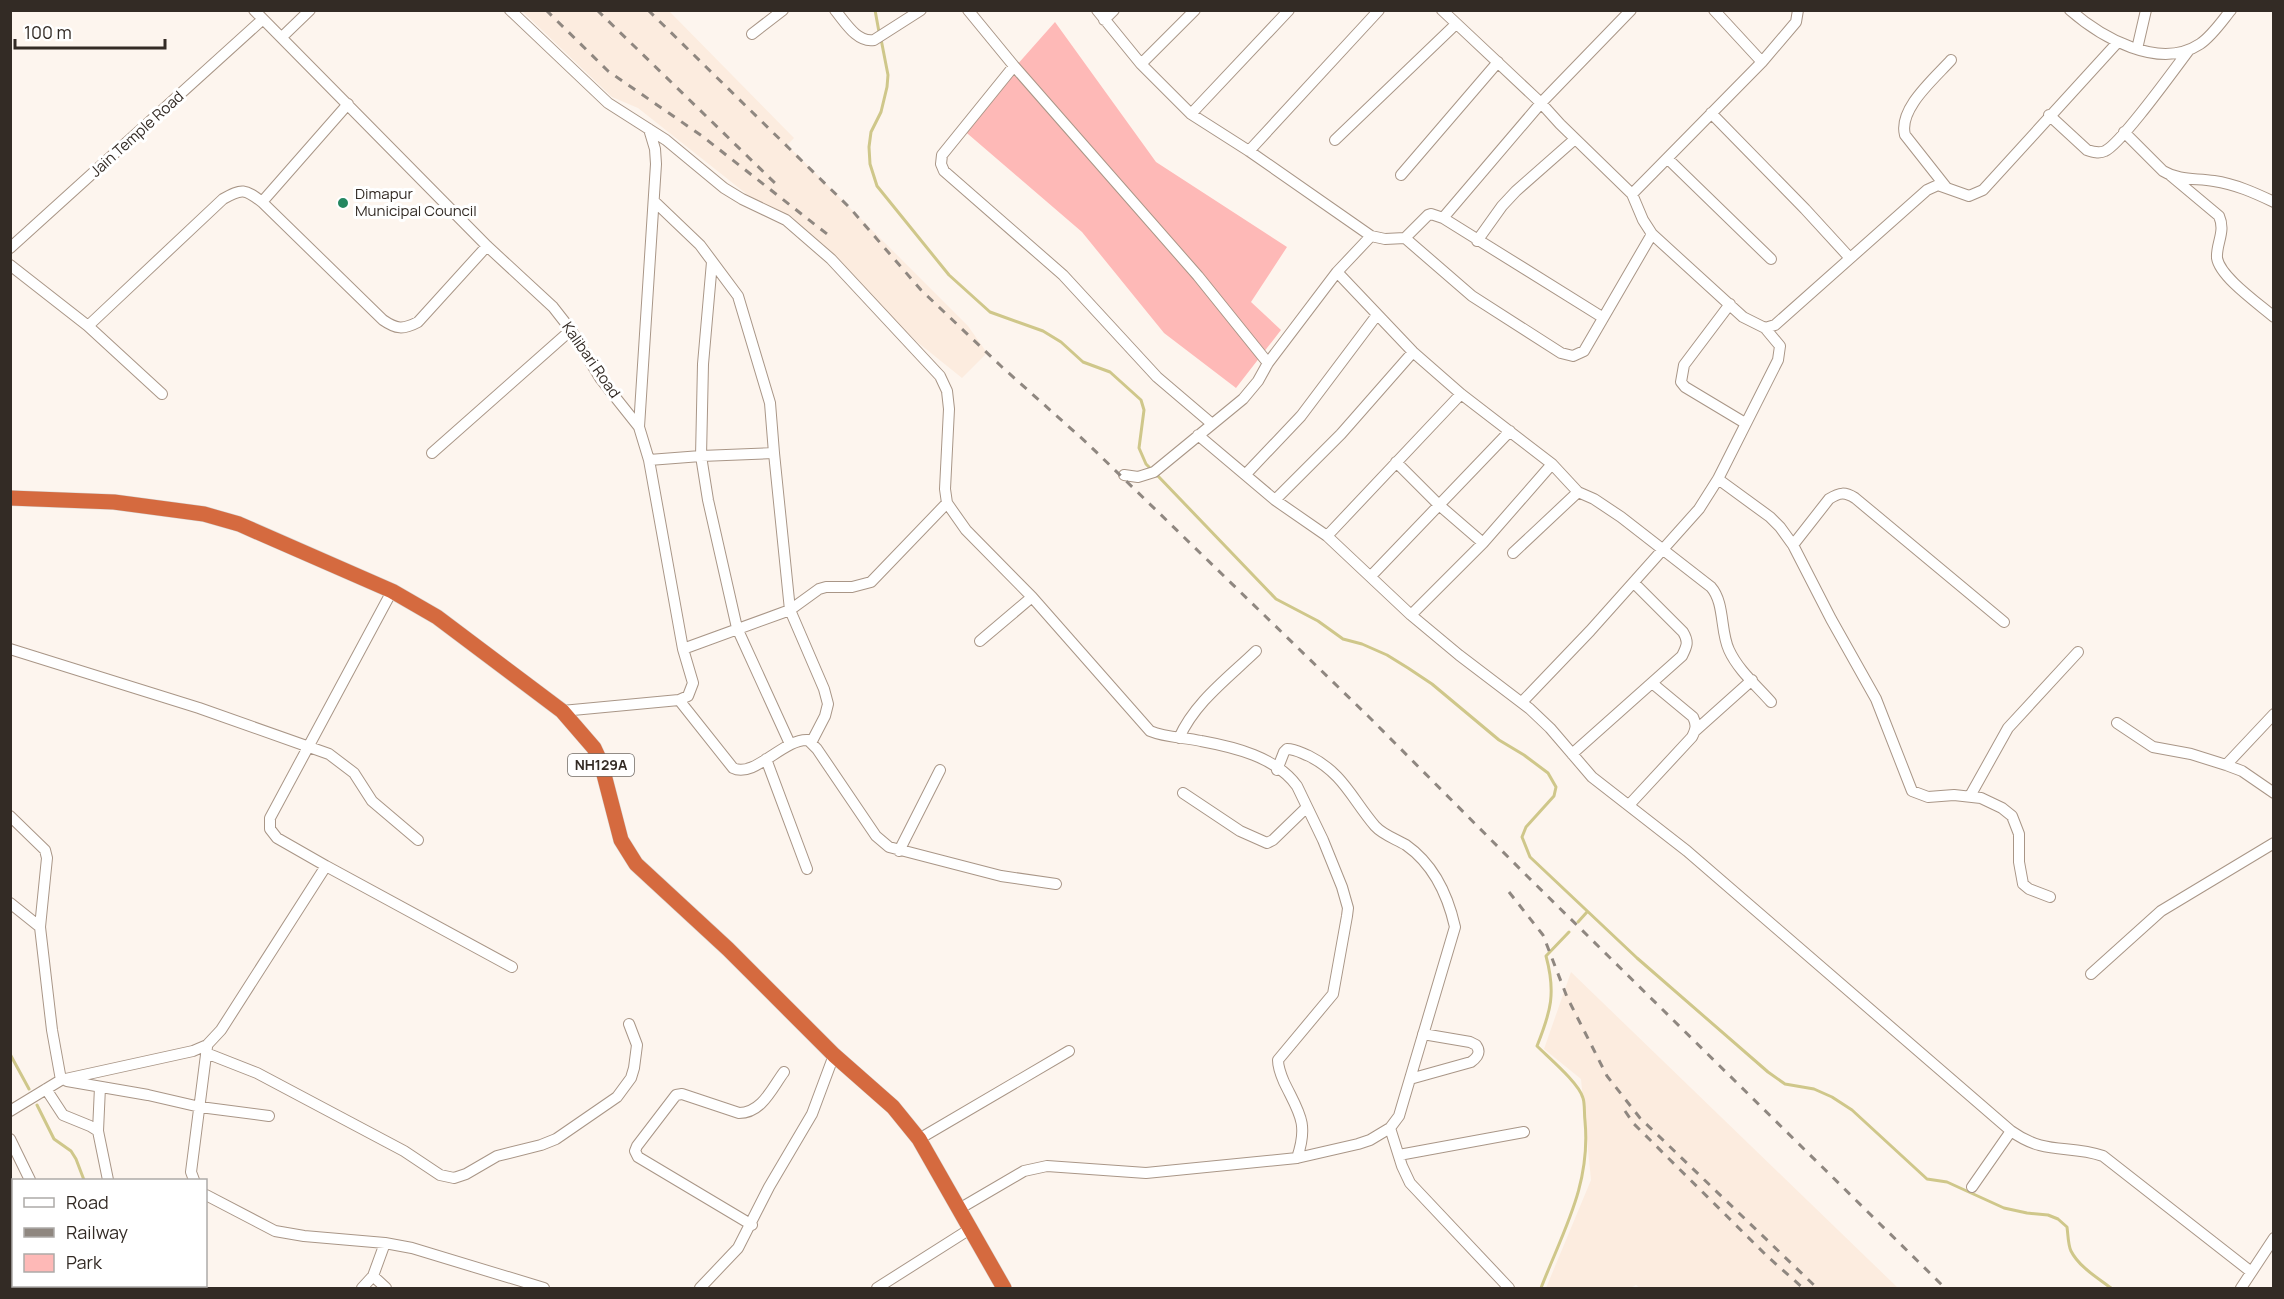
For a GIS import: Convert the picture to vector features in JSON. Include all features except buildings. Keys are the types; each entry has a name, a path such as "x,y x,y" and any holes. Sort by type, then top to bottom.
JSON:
{"highway":[{"name":"NH129A","path":"10,498 114,502 204,514 239,524 392,591 436,617 562,711 594,748 603,772 621,840 636,864 728,949 834,1055 877,1091 919,1138 1004,1288"}],"street":[{"name":"Kalibari Road","path":"254,10 487,246 553,308 571,330 600,378 639,427 649,460 683,649 693,683 688,696 679,700"},
{"path":"282,37 310,10"},
{"path":"510,10 608,103 666,140 724,188 786,220 831,259 940,376 947,391 949,409 945,489 947,503 966,530 1032,597 1150,731 1165,738 1201,741 1257,754 1291,779 1323,840 1348,908 1333,994 1278,1060 1280,1072 1304,1124 1302,1143 1297,1158"},
{"path":"752,34 783,10"},
{"path":"835,10 860,38 867,41 885,34 921,10"},
{"path":"968,10 1190,267 1268,363"},
{"path":"1096,10 1141,64 1191,114 1249,151 1371,236 1385,239 1405,238 1428,215 1443,218 1602,317"},
{"path":"1104,20 1114,10"},
{"path":"1141,64 1195,10"},
{"path":"1191,114 1289,10"},
{"path":"1249,151 1379,10"},
{"path":"1442,10 1541,103 1575,140 1632,194 1643,220 1653,234 1743,317 1765,328 1777,341 1780,352 1718,478 1699,509 1634,583 1522,702"},
{"path":"1443,218 1541,103 1631,10"},
{"path":"1714,10 1762,62"},
{"path":"1632,194 1762,62 1796,22 1798,10"},
{"path":"2070,10 2117,43 2163,54 2189,50"},
{"path":"2137,49 2146,10"},
{"path":"2049,115 2087,150 2095,153 2105,151 2124,132 2189,50 2201,43 2231,10"},
{"name":"Jain Temple Road","path":"10,248 263,19"},
{"path":"1335,140 1456,24"},
{"path":"1765,328 1775,325 1927,190 1938,185 1969,196 1983,190 2117,43"},
{"path":"1946,187 1905,135 1903,127 1909,108 1950,60"},
{"path":"1401,175 1498,62"},
{"path":"1014,66 942,155 941,164 944,171 1063,275 1157,377 1211,423"},
{"path":"262,202 348,104"},
{"path":"1711,112 1849,258"},
{"path":"639,427 655,202 656,156 649,129"},
{"path":"2124,132 2163,171 2215,210 2223,224 2217,259 2223,270 2274,317"},
{"path":"1477,241 1502,206 1516,191 1575,140"},
{"path":"1668,159 1771,260"},
{"path":"2170,175 2233,185 2274,202"},
{"path":"87,326 224,199 238,191 249,192 262,202 383,320 394,327 405,328 418,322 487,246"},
{"path":"655,202 687,231 738,296 770,403 790,610 824,689 828,704 825,716 811,743"},
{"path":"1405,238 1472,296 1561,353 1573,356 1584,351 1653,234"},
{"path":"1125,476 1138,477 1154,472 1243,399 1337,272 1371,236"},
{"path":"712,262 703,364 701,456 708,500 736,628 790,744"},
{"path":"10,265 87,326 162,394"},
{"path":"1337,272 1413,352 1461,394 1552,464 1578,492 1606,506 1703,580 1716,593 1723,631 1730,653 1771,702"},
{"path":"1730,304 1684,365 1681,382 1685,387 1745,423"},
{"path":"1246,474 1300,416 1377,315"},
{"path":"432,453 571,330"},
{"path":"1275,500 1341,434 1413,352"},
{"path":"1327,536 1461,394"},
{"path":"1371,576 1510,431"},
{"path":"1198,435 1275,500 1327,536 1411,615 1522,702 1550,728 1592,777 1687,851 2011,1131 2034,1145 2090,1152 2103,1156 2250,1271"},
{"path":"649,460 774,453"},
{"path":"1396,462 1439,505 1484,543"},
{"path":"1411,615 1484,543 1552,464"},
{"path":"1718,478 1770,517 1793,545 1876,699 1912,791 1928,797 1970,796 2002,808 2012,816 2019,834 2022,884 2050,897"},
{"path":"1513,553 1578,492"},
{"path":"1793,545 1829,499 1845,493 1855,498 2004,622"},
{"path":"683,649 790,610 826,586 852,587 871,582 947,503"},
{"path":"1572,754 1683,656 1688,646 1687,638 1634,583"},
{"path":"392,591 270,818 270,829 277,838 326,866 512,967"},
{"path":"980,641 1032,597"},
{"path":"10,650 199,708 329,754 354,773 372,801 418,840"},
{"path":"1179,738 1196,708 1256,651"},
{"path":"1970,796 2008,728 2078,652"},
{"path":"1695,731 1752,680"},
{"path":"1629,805 1695,731 1696,723 1693,717 1652,683"},
{"path":"562,711 679,700 733,768 739,771 747,770 790,744 803,739 811,743 876,836 888,847 1001,876 1056,884"},
{"path":"2226,765 2274,714"},
{"path":"2117,723 2153,747 2191,754 2242,771 2274,793"},
{"path":"959,1209 1024,1171 1047,1166 1146,1173 1297,1158 1370,1140 1390,1128 1399,1116 1455,927 1451,909 1437,881 1415,853 1375,826 1340,777 1318,761 1295,749 1287,749 1284,752 1277,770"},
{"path":"766,759 807,869"},
{"path":"899,851 940,770"},
{"path":"1183,793 1240,831 1267,843 1307,807"},
{"path":"10,816 45,850 47,858 40,927 52,1030 61,1080"},
{"path":"2091,974 2161,911 2274,843"},
{"path":"194,1179 191,1172 206,1049 221,1030 326,866"},
{"path":"10,903 40,927"},
{"path":"10,1111 61,1080 206,1049 257,1073 404,1151 440,1175 454,1178 466,1174 497,1156 556,1139 617,1097 631,1078 634,1068 637,1045 629,1024"},
{"path":"1410,1078 1471,1062 1477,1058 1479,1053 1476,1045 1470,1042 1423,1034"},
{"path":"919,1138 1069,1051"},
{"path":"700,1288 731,1257 752,1225 769,1187 812,1114 834,1055"},
{"path":"752,1225 638,1157 635,1151 636,1146 676,1095 739,1113 749,1113 756,1110 784,1072"},
{"path":"61,1080 200,1107 269,1116"},
{"path":"100,1087 98,1131 108,1179"},
{"path":"46,1089 63,1115 98,1131"},
{"path":"1390,1128 1406,1176 1416,1190 1509,1288"},
{"path":"1399,1155 1524,1131"},
{"path":"1972,1187 2011,1131"},
{"path":"10,1140 30,1179"},
{"path":"207,1196 275,1231 412,1248 544,1288"},
{"path":"877,1288 970,1229"},
{"path":"2241,1288 2250,1271 2274,1238"},
{"path":"362,1288 373,1276 385,1243"},
{"path":"373,1276 386,1288"}],"shaded area":[{"path":"522,11 669,11 794,138 787,145 968,326 987,353 962,378 916,341 790,215 763,207 638,108 612,97"},
{"path":"1571,972 1898,1288 1640,1288 1636,1285 1630,1288 1546,1288 1591,1180 1581,1079 1544,1049"}],"green space":[{"path":"1055,22 1156,162 1287,247 1251,302 1281,330 1236,388 1164,333 1082,232 961,128"}],"waterway":[{"path":"875,10 879,32"},
{"path":"881,39 888,75 887,87 881,112 871,132 869,147 870,164 877,186 949,275 990,312 1043,331 1061,342 1083,362 1110,372 1141,400 1144,410 1139,448 1146,464 1152,470"},
{"path":"1157,475 1276,599 1318,621 1343,639 1387,655 1408,668 1432,684 1499,740 1548,773 1556,787 1554,796 1526,827 1522,837 1530,857 1637,958 1768,1072 1785,1084 1814,1089 1852,1110 1927,1179 1947,1182 2004,1208 2048,1215 2058,1219 2067,1227 2069,1246 2074,1257 2089,1272 2111,1288"},
{"path":"1578,922 1587,912"},
{"path":"1541,1288 1574,1207 1580,1187 1586,1144 1583,1098 1570,1078 1537,1046 1549,1012 1551,981 1546,956 1569,932"},
{"path":"10,1054 29,1089"},
{"path":"37,1105 54,1139 71,1151 84,1179"}],"railway":[{"path":"546,10 608,71 702,136 827,234"},
{"path":"597,10 778,186"},
{"path":"648,10 850,208 921,290 1087,443 1368,716 1945,1288"},
{"path":"1509,892 1543,935 1567,997 1607,1076 1640,1118 1817,1288"},
{"path":"1625,1111 1634,1124 1768,1257 1803,1288"}],"place":[{"name":"Dimapur Municipal Council","path":"343,203"}]}
